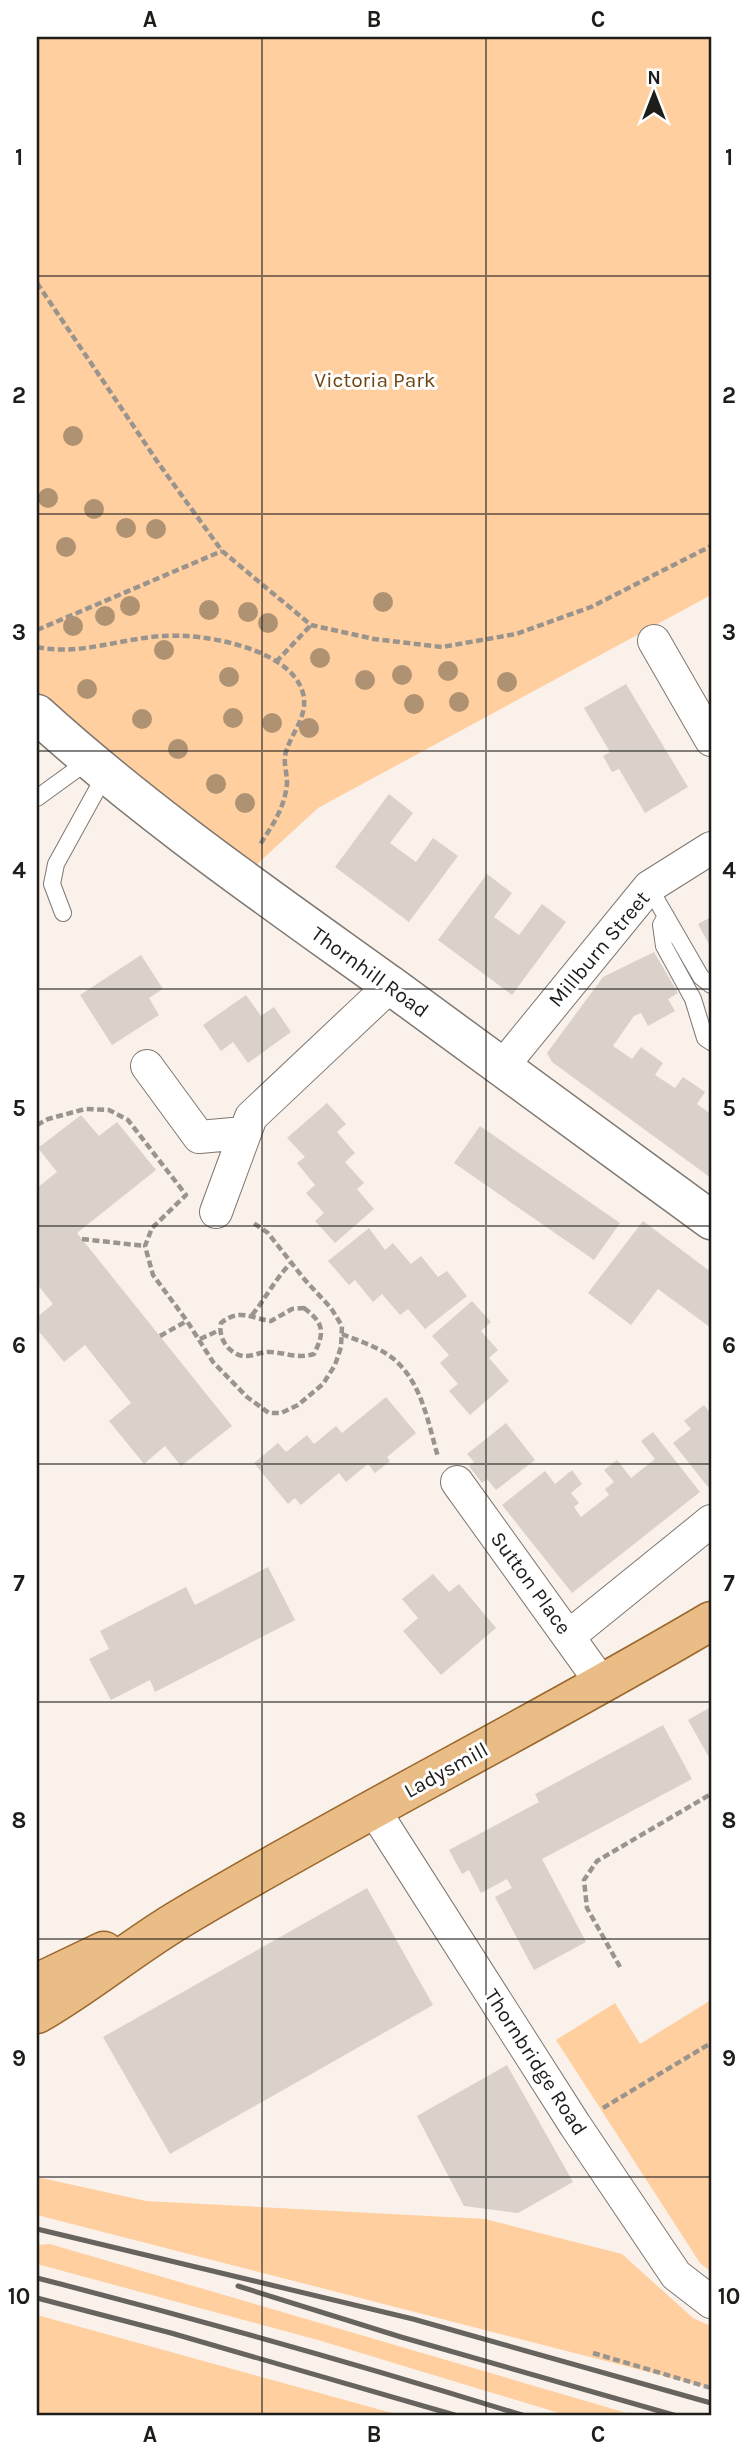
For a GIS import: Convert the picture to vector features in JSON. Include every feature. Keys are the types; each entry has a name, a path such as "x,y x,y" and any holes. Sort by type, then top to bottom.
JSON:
{"main road":[{"name":"Ladysmill","path":"37,1983 62,1969 180,1918 603,1685 711,1621"},
{"name":"Ladysmill","path":"37,2014 72,1994 180,1918"}],"street":[{"path":"654,641 711,740"},
{"name":"Thornhill Road","path":"37,714 96,768 234,874 711,1220"},
{"name":"Millburn Street","path":"502,1067 649,887 711,848"},
{"path":"216,1212 251,1117 390,986"},
{"path":"147,1066 199,1137 244,1133"},
{"name":"Sutton Place","path":"457,1482 603,1685"},
{"path":"569,1636 711,1521"},
{"name":"Thornbridge Road","path":"374,1810 575,2125 676,2275 711,2302"}],"lane":[{"path":"37,798 96,768"},
{"path":"63,913 52,884 56,864 96,768"},
{"path":"649,887 701,977 711,985"},
{"path":"666,916 661,925 664,946 693,999 705,1038 711,1042"}],"path":[{"path":"37,285 222,551 312,625 374,639 442,647 516,634 590,607 711,545"},
{"path":"37,629 222,551"},
{"path":"276,662 312,625"},
{"path":"37,648 74,650 166,635 215,640 244,647 276,662 288,671 302,691 303,712 299,729 285,756 287,784 281,811 256,851 234,874"},
{"path":"37,1125 48,1119 85,1109 109,1110 128,1120 186,1195 152,1228 145,1246 153,1275 200,1339 213,1363 247,1397 269,1413 281,1413 298,1405 323,1384 335,1366 341,1347 342,1326 331,1308 268,1233 252,1222"},
{"path":"82,1239 145,1246"},
{"path":"251,1315 279,1275 291,1263"},
{"path":"304,1308 321,1326 321,1340 314,1354 302,1358 268,1351 244,1356 232,1351 223,1341 221,1323 237,1314 251,1315 271,1321 292,1309 304,1308"},
{"path":"160,1336 187,1321"},
{"path":"200,1339 220,1330"},
{"path":"341,1334 373,1347 400,1364 426,1411 439,1460 457,1482"},
{"path":"620,1967 587,1908 584,1880 597,1861 711,1794"},
{"path":"575,2125 711,2043"},
{"path":"593,2353 711,2388"}],"green space":[{"name":"Victoria Park","path":"37,37 711,37 711,595 318,808 241,879 37,714"},
{"path":"711,2000 711,2272 700,2263 556,2040 615,2003 640,2044"},
{"path":"37,2177 146,2201 485,2219 622,2254 693,2318 711,2326 711,2388 37,2215"},
{"path":"50,2244 637,2416 569,2416 318,2340 37,2264 37,2245"},
{"path":"37,2315 403,2416 37,2416"}],"building":[{"path":"626,684 688,787 645,813 619,769 612,772 603,756 610,752 584,708"},
{"path":"389,794 413,813 390,843 416,862 433,838 458,856 409,922 335,867"},
{"path":"487,874 512,893 494,917 519,935 542,904 566,922 512,995 438,940"},
{"path":"711,917 711,948 698,924"},
{"path":"654,952 678,993 668,999 675,1011 648,1026 641,1013 634,1016 613,1046 632,1059 641,1047 663,1063 655,1075 675,1088 683,1077 705,1092 697,1104 711,1114 711,1178 552,1062 547,1053 603,977"},
{"path":"141,955 163,989 149,998 159,1015 112,1045 80,995"},
{"path":"246,995 261,1016 274,1007 291,1032 248,1063 233,1042 221,1051 203,1025"},
{"path":"327,1103 346,1124 337,1132 355,1153 345,1162 364,1183 357,1189 374,1209 335,1243 315,1221 324,1213 306,1193 315,1185 297,1163 305,1157 287,1138"},
{"path":"81,1115 99,1136 117,1122 156,1170 77,1233 232,1426 181,1466 165,1446 144,1464 109,1421 131,1403 85,1345 64,1362 37,1329 37,1317 53,1304 37,1284 37,1188 57,1172 38,1148"},
{"path":"480,1126 620,1223 594,1260 454,1163"},
{"path":"643,1221 711,1272 711,1328 658,1289 631,1325 588,1293"},
{"path":"369,1228 385,1250 393,1243 411,1264 421,1256 438,1277 447,1271 467,1296 425,1329 408,1309 400,1315 382,1294 373,1302 355,1280 349,1285 328,1261"},
{"path":"472,1301 491,1322 481,1331 498,1350 489,1358 509,1381 470,1415 449,1391 458,1384 440,1363 449,1355 432,1336"},
{"path":"386,1397 416,1433 387,1457 390,1461 375,1473 368,1464 346,1482 339,1473 301,1505 295,1498 288,1504 254,1463 278,1443 286,1452 307,1435 314,1444 336,1426 342,1433"},
{"path":"704,1405 711,1414 711,1484 708,1487 673,1443 691,1429 684,1421"},
{"path":"506,1423 535,1460 496,1490 487,1479 482,1483 469,1466 474,1462 467,1454"},
{"path":"653,1432 700,1492 572,1593 502,1505 545,1471 555,1484 572,1470 582,1484 571,1493 579,1503 574,1507 581,1517 609,1495 605,1489 614,1482 604,1470 617,1460 631,1478 655,1459 641,1441"},
{"path":"268,1567 295,1620 155,1692 150,1680 111,1700 89,1659 109,1649 100,1631 186,1587 195,1605"},
{"path":"433,1574 449,1592 459,1584 496,1628 441,1675 403,1631 418,1618 402,1599"},
{"path":"711,1707 711,1761 688,1720"},
{"path":"663,1725 692,1779 542,1859 586,1942 534,1970 495,1897 512,1888 507,1879 481,1893 469,1870 462,1874 449,1850 539,1802 535,1794"},
{"path":"367,1888 433,2005 170,2154 103,2037"},
{"path":"507,2065 573,2182 518,2213 464,2206 417,2116"}],"railway":[{"path":"37,2229 413,2319 711,2403"},
{"path":"37,2278 282,2344 525,2416"},
{"path":"238,2286 401,2337 677,2416"},
{"path":"37,2298 171,2333 458,2416"}]}
